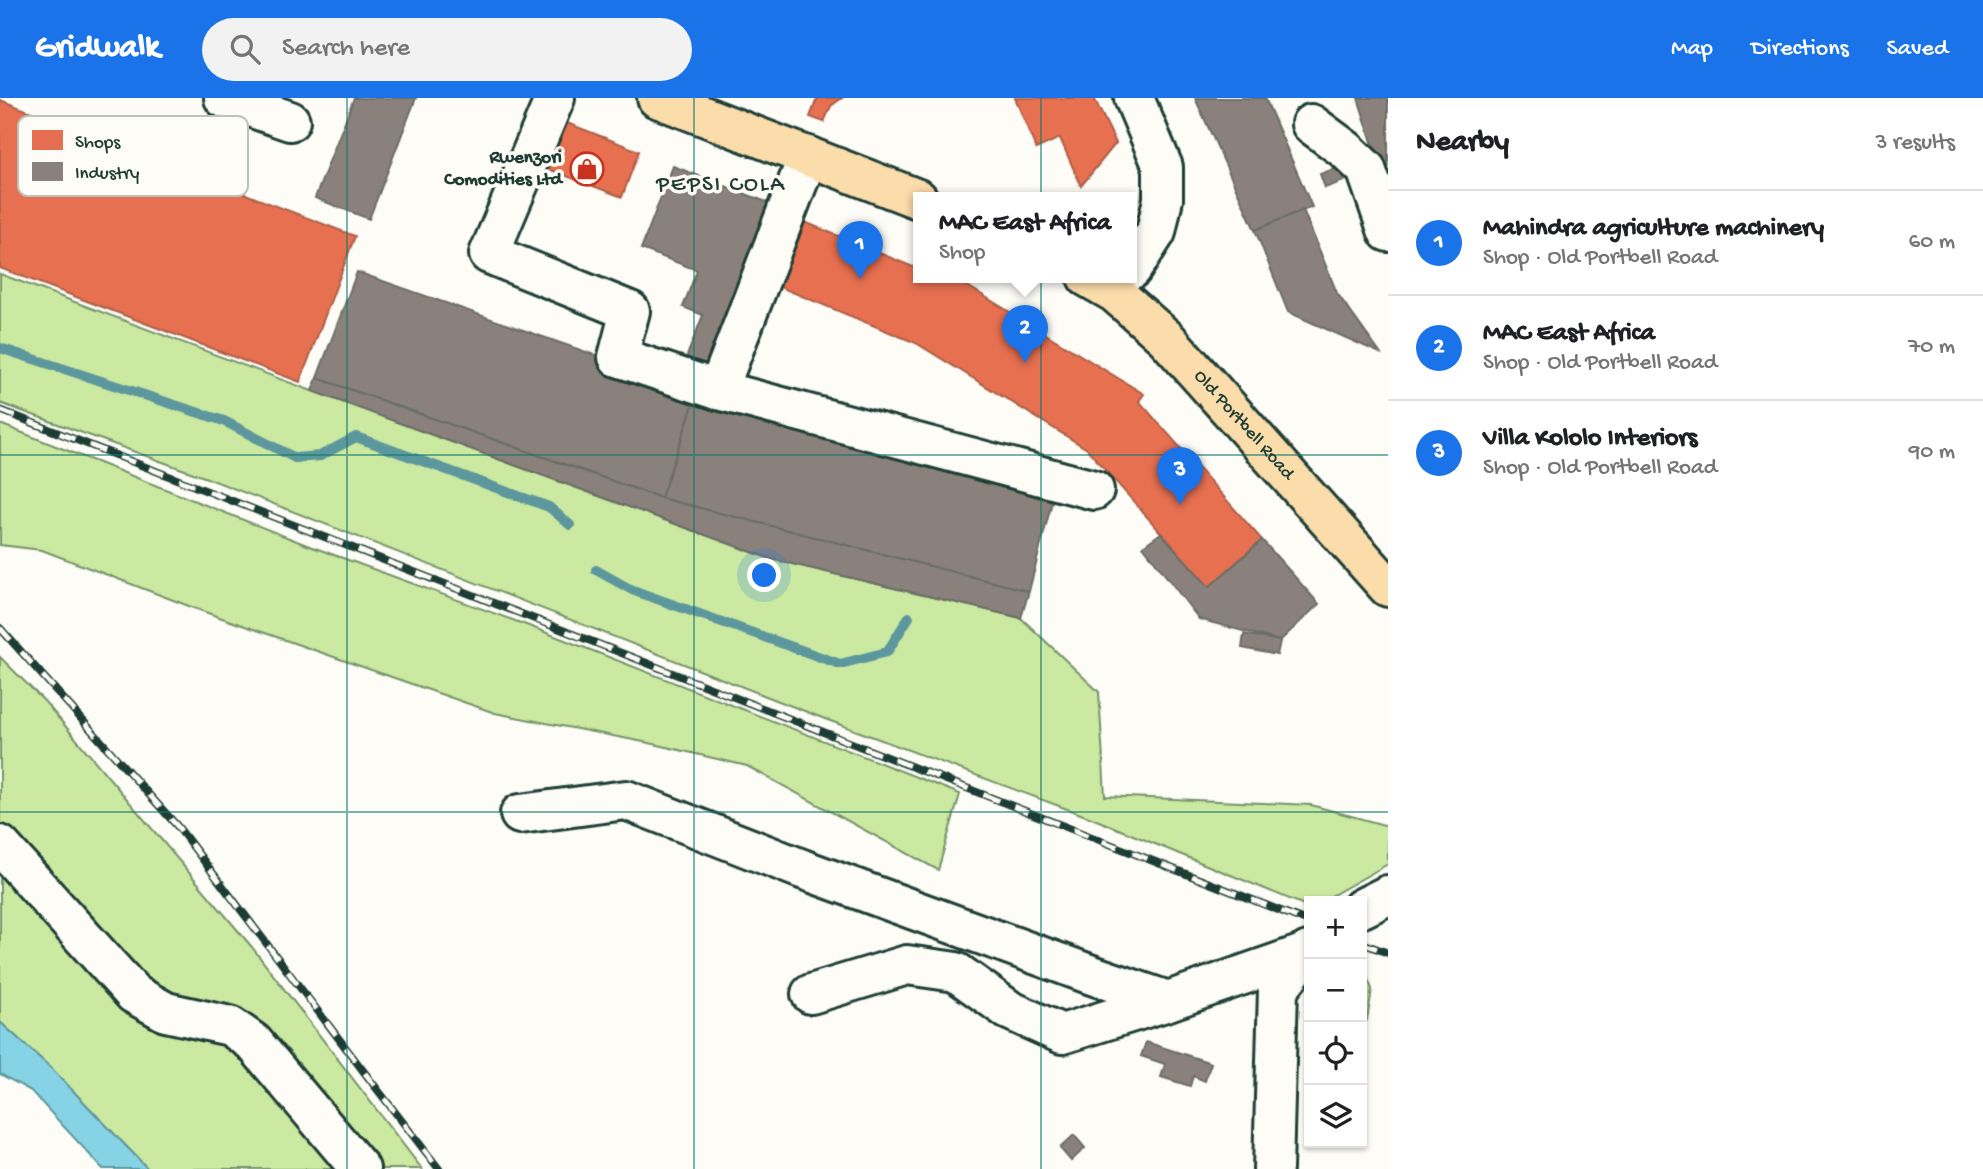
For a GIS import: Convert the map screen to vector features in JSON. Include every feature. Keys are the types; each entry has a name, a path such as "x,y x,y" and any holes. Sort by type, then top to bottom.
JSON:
{"main road":[{"path":"657,98 913,197"},
{"name":"Old Portbell Road","path":"1118,283 1388,587"}],"street":[{"path":"224,98 290,121"},
{"path":"555,98 489,254 629,312 618,357 718,390 1094,490"},
{"path":"1134,98 1163,167 1163,199 1157,232 1137,254"},
{"path":"1311,124 1366,169 1388,232"},
{"path":"718,390 808,156"},
{"path":"520,814 626,800 802,869 1168,1001"},
{"path":"0,845 134,994 166,1012 230,1026 253,1042 360,1169"},
{"path":"1367,906 1388,895"},
{"path":"811,994 907,965 956,971 1009,1010 1062,1034 1168,1001 1304,952"},
{"path":"1273,1169 1279,989 1304,956"}],"green space":[{"path":"0,274 771,559 1021,618 1099,692 1105,796 1311,805 1388,826 1388,864 1331,896 1304,896 1304,905 1094,819 825,719 207,478 0,403"},
{"path":"0,424 307,545 529,626 960,794 938,870 747,766 654,744 495,713 202,611 42,550 0,545"},
{"path":"0,657 45,702 251,946 422,1169 148,1169 52,1069 0,1022"},
{"path":"1367,977 1372,989 1367,1020"}],"water":[{"path":"0,1022 52,1069 148,1169 103,1169 31,1091 0,1074"}],"building: Shops":[{"path":"819,98 842,98 831,106 824,122 810,117"},
{"path":"1015,98 1094,98 1116,143 1081,186 1060,138 1036,149"},
{"path":"0,100 42,116 18,116 18,196 248,195 355,236 300,382 0,268"},
{"path":"562,121 639,151 622,197 545,168"},
{"path":"795,218 913,267 913,283 963,283 1144,394 1139,401 1262,540 1209,587 1087,449 916,343 770,283"}],"building: Industry":[{"path":"354,98 416,98 369,219 315,198"},
{"path":"1195,98 1265,98 1312,207 1255,230"},
{"path":"1358,98 1388,98 1388,192"},
{"path":"1347,164 1352,178 1325,188 1320,174"},
{"path":"673,166 777,206 711,377 683,366 703,315 683,307 697,270 641,249"},
{"path":"1303,210 1337,293 1380,353 1288,312 1255,230"},
{"path":"357,272 698,391 661,498 317,378"},
{"path":"317,378 661,498 1029,591 1021,618 771,559 312,391"},
{"path":"698,391 1054,494 1029,591 661,498"},
{"path":"1161,533 1209,587 1262,540 1319,604 1280,641 1199,619 1143,546"},
{"path":"1244,634 1280,641 1277,655 1242,648"},
{"path":"1146,1042 1211,1063 1205,1081 1193,1076 1190,1086 1161,1077 1165,1064 1141,1056"},
{"path":"1074,1135 1085,1148 1071,1161 1060,1148"}],"waterway":[{"path":"0,348 224,421 295,458 320,456 356,437 549,507 570,525"},
{"path":"596,570 632,590 840,664 887,652 909,617"}],"railway":[{"path":"0,410 1304,920"},
{"path":"0,628 178,827 439,1169"},
{"path":"1367,945 1388,953"}],"place":[{"name":"Rwenzori Comodities Ltd","path":"587,169"},
{"name":"Mahindra agriculture machinery","path":"860,279"},
{"name":"MAC East Africa","path":"1025,363"},
{"name":"Villa Kololo Interiors","path":"1180,505"}],"district":[{"name":"PEPSI COLA","path":"721,185"}]}
